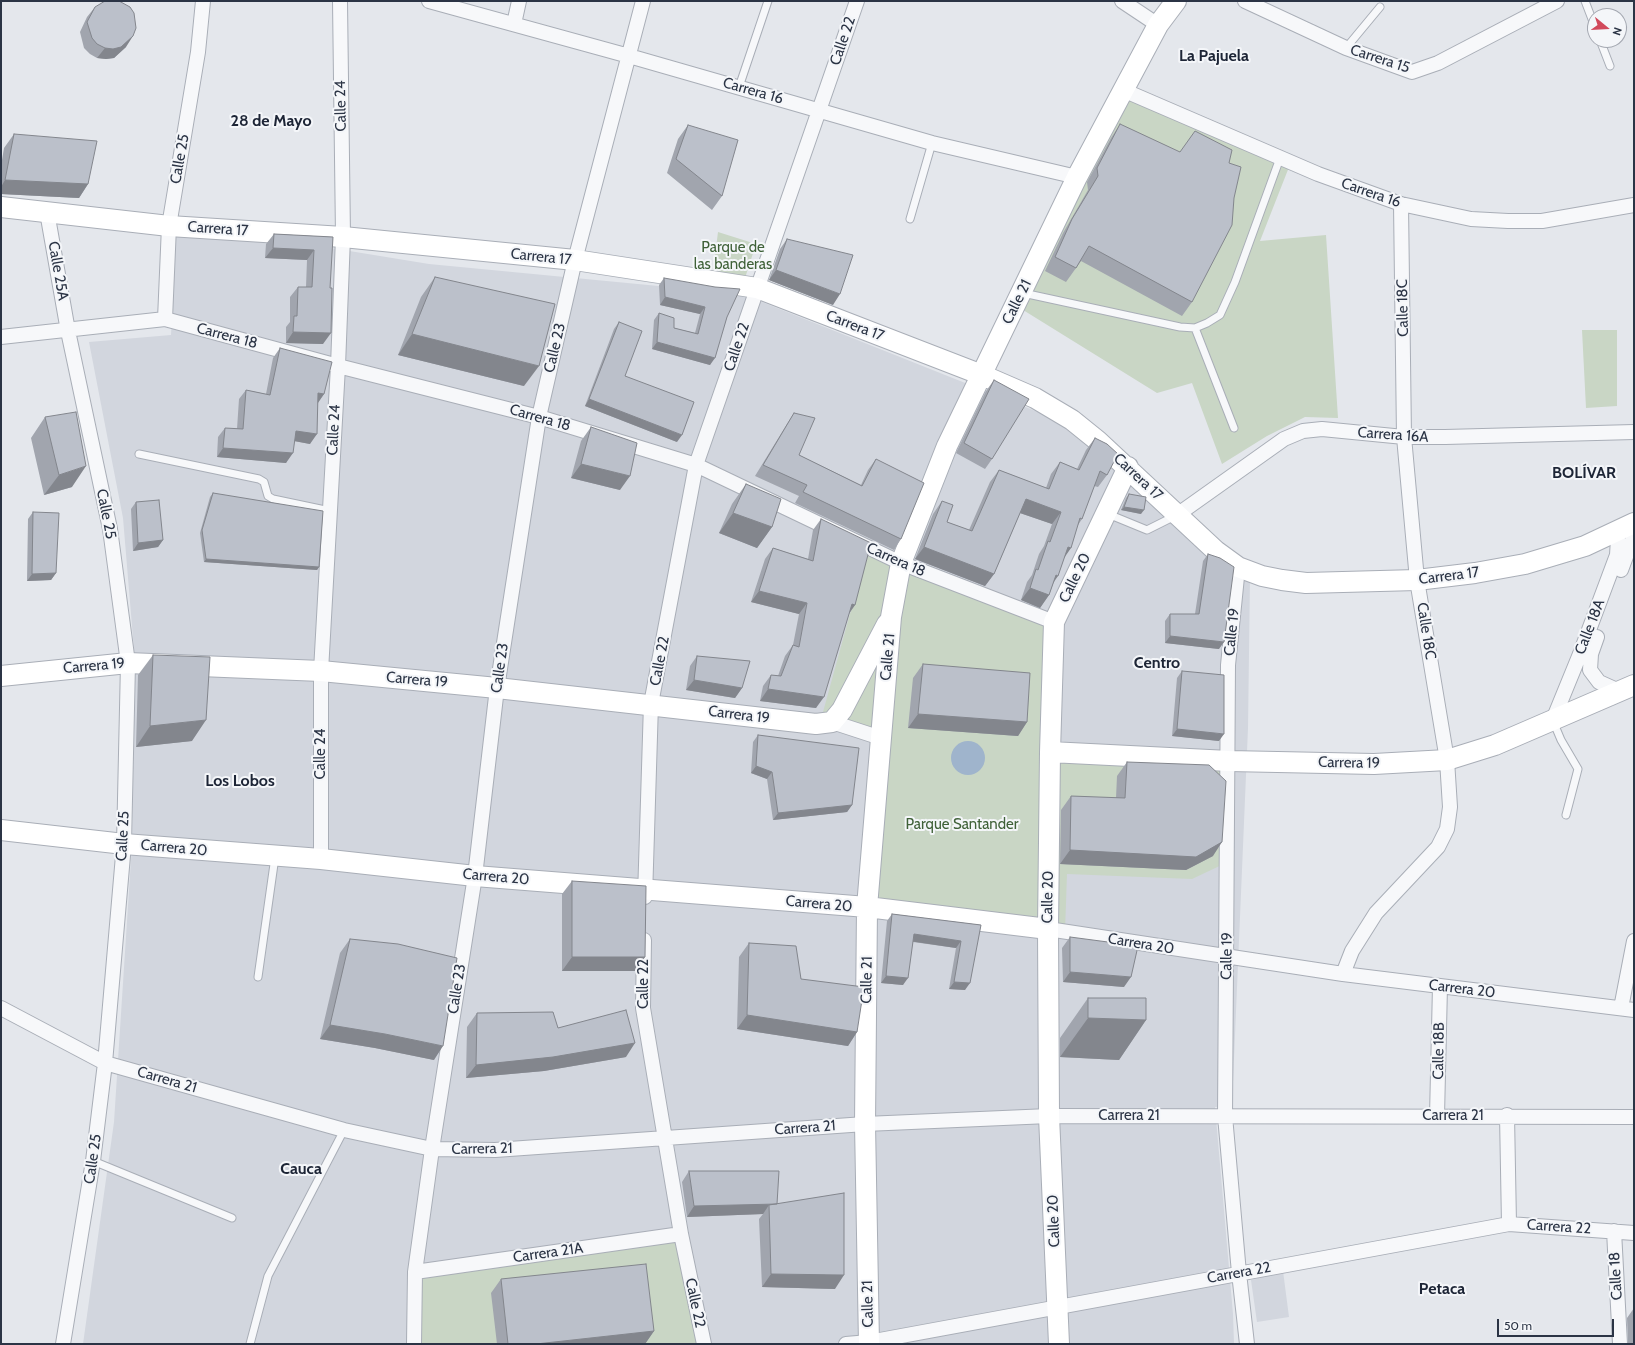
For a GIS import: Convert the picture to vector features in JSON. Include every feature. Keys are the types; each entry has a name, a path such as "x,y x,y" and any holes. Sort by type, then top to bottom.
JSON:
{"main road":[{"name":"Calle 21","path":"869,1343 865,1124 867,907 891,617 901,564 947,446 1077,177 1158,25 1176,1"},
{"name":"Carrera 17","path":"1,207 169,226 343,237 575,260 757,288 982,375 1035,398 1072,420 1128,467 1216,551 1238,567 1262,576 1282,580 1306,583 1417,580 1475,574 1525,564 1625,534 1634,523"},
{"name":"Calle 20","path":"1059,1344 1050,1116 1048,929 1050,752 1054,622 1128,467"},
{"name":"Calle 21","path":"832,722 842,710 891,617"},
{"name":"Carrera 19","path":"1,676 128,663 321,671 651,704 816,724 832,722"},
{"name":"Carrera 19","path":"1050,752 1229,761 1374,764 1447,760 1495,745 1626,688"},
{"name":"Carrera 20","path":"1,830 124,844 321,859 475,876 867,907 1048,929"}],"street":[{"name":"Calle 25","path":"165,319 169,226 198,52 203,1"},
{"name":"Calle 24","path":"321,859 321,671 338,366 343,237 340,1"},
{"name":"Carrera 16","path":"429,1 629,56 932,143 1077,177"},
{"path":"514,24 519,1"},
{"name":"Calle 23","path":"414,1344 415,1272 432,1149 475,876 497,688 539,417 575,260 643,1"},
{"name":"Calle 22","path":"645,914 651,704 696,465 857,1"},
{"path":"1122,1 1158,25"},
{"name":"Carrera 15","path":"1245,1 1346,48 1412,72 1438,63 1557,1"},
{"name":"Carrera 16","path":"1123,90 1318,174 1401,204 1471,219 1508,221 1542,221 1634,205"},
{"name":"Calle 18C","path":"1343,974 1352,951 1376,913 1438,847 1447,829 1450,807 1447,760 1417,580 1404,437 1401,204"},
{"name":"Calle 25A","path":"47,212 68,330"},
{"name":"Carrera 18","path":"1,337 165,319 338,366 539,417 696,465 901,564 1054,622"},
{"name":"Calle 25","path":"63,1344 93,1161 105,1063 124,844 128,663 110,529 68,330"},
{"name":"Carrera 16A","path":"1177,515 1284,439 1303,431 1322,429 1404,437 1634,432"},
{"name":"Calle 18A","path":"1625,534 1589,662 1590,670 1599,682 1626,688"},
{"name":"Calle 18A","path":"1552,720 1580,654 1617,555 1618,539 1625,534"},
{"name":"Calle 19","path":"1238,567 1228,665 1229,761 1225,1116 1247,1344"},
{"path":"832,722 881,738"},
{"name":"Calle 22","path":"644,929 643,1008 663,1137 704,1344"},
{"name":"Carrera 20","path":"1048,929 1343,974 1627,1009"},
{"path":"1627,1009 1634,941"},
{"name":"Calle 18B","path":"1437,1116 1440,986"},
{"name":"Carrera 21","path":"1,1008 105,1063 344,1130 432,1149 495,1150 865,1124 1050,1116 1507,1115 1634,1117"},
{"path":"1507,1115 1509,1224"},
{"name":"Carrera 22","path":"846,1344 869,1343 1057,1306 1509,1224 1634,1233"},
{"name":"Calle 18","path":"1614,1231 1620,1344"},
{"name":"Carrera 21A","path":"415,1272 681,1234"}],"lane":[{"path":"738,87 768,1"},
{"path":"1346,48 1380,7"},
{"path":"1603,48 1610,66"},
{"path":"910,219 932,143"},
{"path":"1021,293 1180,327 1195,328 1207,323 1220,315 1235,282 1280,158"},
{"path":"1195,328 1234,428"},
{"path":"139,454 259,480 264,482 268,496 273,499 330,512"},
{"path":"1106,513 1147,530 1177,515"},
{"path":"1552,720 1561,740 1578,769 1566,815"},
{"path":"258,977 275,856"},
{"path":"250,1344 268,1276 344,1130"},
{"path":"93,1161 232,1218"}],"shaded area":[{"path":"176,231 282,240 429,264 742,294 1058,420 1230,570 1250,578 1248,728 1232,1106 1215,1107 1233,1314 1234,1344 83,1344 114,1122 132,844 135,662 123,518 89,342 171,335"},
{"path":"1283,1271 1289,1317 1257,1322 1251,1280"}],"green space":[{"path":"1123,90 1291,162 1260,241 1326,235 1338,418 1305,417 1267,436 1222,464 1192,383 1157,393 1015,305"},
{"name":"Parque de las banderas","path":"718,232 756,244 745,278 713,272"},
{"path":"1582,330 1617,330 1617,406 1586,408"},
{"name":"Parque Santander","path":"868,548 1054,622 1051,752 1229,761 1228,862 1192,879 1067,874 1065,932 867,907 881,738 820,723"},
{"path":"681,1234 704,1344 414,1344 415,1272"}],"water":[{"path":"965,741 971,741 975,742 982,748 985,758 984,765 978,772 971,775 965,775 961,774 954,768 951,761 951,755 952,751 958,744"}],"building":[{"path":"105,1 119,1 130,7 134,13 136,28 133,36 121,47 113,49 105,48 97,44 92,38 87,22 95,7"},
{"path":"1120,124 1180,152 1195,131 1232,150 1229,163 1241,167 1234,198 1232,225 1192,302 1089,246 1076,268 1055,257 1072,219 1098,176 1097,168"},
{"path":"688,125 738,140 722,196 676,159"},
{"path":"14,134 97,141 88,184 5,180"},
{"path":"274,234 333,237 330,288 332,288 331,333 293,332 294,316 297,316 298,287 312,287 314,250 273,248"},
{"path":"787,239 853,255 840,294 776,270"},
{"path":"435,277 555,304 539,366 412,334"},
{"path":"664,278 715,287 740,289 727,317 715,358 657,342 659,313 674,318 674,328 698,334 705,307 665,297"},
{"path":"619,322 642,331 625,376 694,402 682,435 589,399"},
{"path":"280,348 332,362 324,394 318,393 317,434 296,431 293,453 223,448 225,428 243,429 246,390 270,395"},
{"path":"994,380 1029,399 992,459 964,443"},
{"path":"76,412 86,466 59,475 45,417"},
{"path":"794,413 815,418 799,455 862,486 876,459 924,483 901,539 803,492 807,485 763,465"},
{"path":"591,427 637,443 630,476 581,464"},
{"path":"1095,438 1107,444 1118,454 1107,475 1100,471 1082,519 1080,518 1071,548 1068,547 1058,576 1056,575 1049,595 1030,588 1036,569 1038,570 1048,541 1050,542 1061,512 1026,499 994,574 924,547 942,501 953,505 947,522 972,531 999,470 1049,489 1060,462 1079,470"},
{"path":"746,484 781,499 772,527 733,513"},
{"path":"213,493 323,511 319,567 206,559 202,530"},
{"path":"1129,494 1146,497 1144,510 1124,507"},
{"path":"159,500 163,540 138,543 136,502"},
{"path":"33,512 59,513 56,573 32,574"},
{"path":"821,519 871,543 855,605 852,604 824,697 768,689 771,675 781,676 793,645 799,647 807,603 759,591 773,548 813,561"},
{"path":"1208,554 1220,558 1234,567 1224,642 1170,636 1170,614 1199,614"},
{"path":"153,655 210,657 206,720 150,726"},
{"path":"697,656 750,661 742,688 694,680"},
{"path":"923,664 1030,673 1027,722 918,714"},
{"path":"1182,671 1224,675 1224,734 1177,729"},
{"path":"758,735 859,748 852,805 778,813 772,772 756,766"},
{"path":"1127,762 1209,765 1226,781 1222,842 1196,857 1070,850 1071,796 1125,798"},
{"path":"572,881 646,886 645,957 572,957"},
{"path":"892,914 981,925 970,983 954,982 961,941 914,934 908,978 886,976"},
{"path":"1070,937 1138,946 1131,977 1070,972"},
{"path":"350,939 398,944 457,958 443,1046 385,1034 330,1025"},
{"path":"749,943 796,946 801,979 864,987 857,1032 747,1015"},
{"path":"1088,998 1146,998 1146,1020 1088,1018"},
{"path":"626,1010 635,1043 553,1057 476,1065 477,1013 553,1012 558,1028"},
{"path":"689,1171 779,1171 777,1204 694,1206"},
{"path":"844,1193 844,1275 771,1274 769,1205"},
{"path":"646,1264 654,1331 536,1344 508,1344 501,1279"}],"district":[{"name":"La Pajuela","path":"1214,56"},
{"name":"28 de Mayo","path":"271,121"},
{"name":"BOLÍVAR","path":"1584,473"},
{"name":"Centro","path":"1157,663"},
{"name":"Los Lobos","path":"240,781"},
{"name":"Cauca","path":"301,1169"},
{"name":"Petaca","path":"1442,1289"}]}
